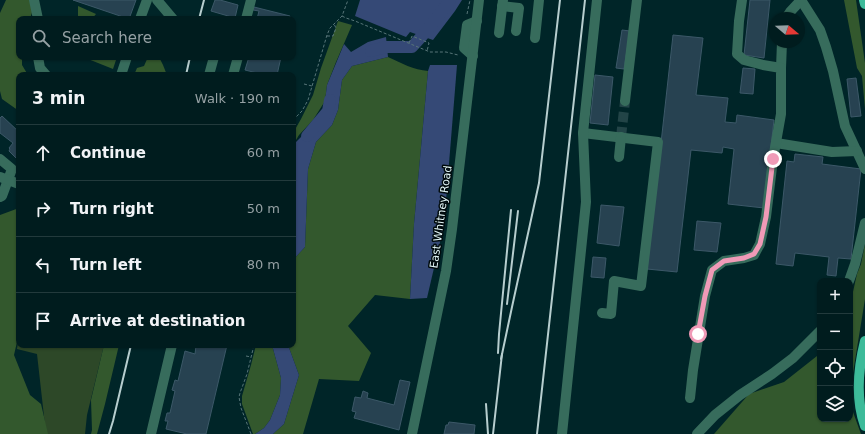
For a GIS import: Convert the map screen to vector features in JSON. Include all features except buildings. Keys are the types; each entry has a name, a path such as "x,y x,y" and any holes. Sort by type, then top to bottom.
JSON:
{"main road":[{"path":"864,0 865,4"},
{"path":"865,341 858,390 860,407 865,426"}],"street":[{"path":"34,0 37,16"},
{"path":"141,16 147,0"},
{"path":"157,0 170,16"},
{"path":"247,16 251,0"},
{"name":"East Whitney Road","path":"412,434 446,271 479,0"},
{"path":"535,38 539,0"},
{"path":"562,434 586,202 583,133 597,0"},
{"path":"625,101 637,0"},
{"path":"742,0 737,54 744,60 781,68"},
{"path":"790,12 801,0 820,30 833,71 845,126 865,168"},
{"path":"499,33 502,3 519,8 516,31"},
{"path":"690,398 705,296 712,270 724,261 744,258 754,254 760,244 766,217 773,159 781,114 782,48"},
{"path":"39,60 40,68 43,72"},
{"path":"122,72 126,60"},
{"path":"210,72 213,60"},
{"path":"235,72 237,60"},
{"path":"583,133 658,142 641,286 614,281 611,314 602,313"},
{"path":"619,157 621,137"},
{"path":"776,143 832,152 857,151"},
{"path":"0,159 12,169 4,179 2,196 0,197"},
{"path":"4,179 16,183"},
{"path":"850,278 865,223"},
{"path":"696,434 715,415 740,395 793,358 817,334"},
{"path":"151,434 171,348"}],"path":[{"path":"296,117 302,111 308,100 330,28 342,16 348,0"},
{"path":"342,16 430,52 446,52 473,57"},
{"path":"327,36 333,36 336,28 334,24"},
{"path":"409,43 412,36 424,40 429,43 427,51"},
{"path":"304,84 312,86"},
{"path":"251,434 241,408 240,393 252,358 254,348"},
{"path":"246,356 252,358"}],"green space":[{"path":"6,0 31,0 33,9 31,16 16,16 16,60 22,60 22,65 26,72 16,72 16,109 2,99 0,91 0,13"},
{"path":"844,0 856,0 865,63 865,109 862,76 857,68"},
{"path":"78,6 96,14 94,16 78,16"},
{"path":"338,21 352,25 327,85 325,101 313,120 296,140 296,128 313,95"},
{"path":"388,57 413,68 428,71 414,224 410,299 375,295 348,326 371,353 359,381 319,379 303,434 273,434 284,424 299,375 289,348 296,348 296,257 305,247 308,169 316,142 332,125 338,110 342,80 352,66"},
{"path":"90,60 116,60 113,69"},
{"path":"147,60 160,60 166,72 135,72 137,68 144,66"},
{"path":"16,209 16,346 14,355 30,395 41,404 48,434 0,434 0,215"},
{"path":"865,244 865,299 853,373 853,292"},
{"path":"103,348 87,415 85,434 46,434 37,354 17,349"},
{"path":"103,348 118,348 97,434 91,434 91,400"},
{"path":"255,348 273,348 281,378 280,395 270,420 264,428 255,434 253,434 242,404 242,396"},
{"path":"817,356 817,422 853,422 853,412 861,434 714,434 749,394 784,382"}],"water":[{"path":"360,0 462,0 433,40 410,32 406,37 355,16"},
{"path":"386,37 388,57 352,66 342,80 338,110 332,125 316,142 308,169 305,247 296,257 296,142 326,118 325,101 327,85 344,44 351,52 368,42"},
{"path":"430,65 457,65 444,225 427,298 410,299 414,224 428,71"},
{"path":"273,348 289,348 299,375 284,424 273,434 255,434 264,428 270,420 280,395 281,378"}],"waterway":[{"path":"371,51 386,47 412,47 450,0"},
{"path":"307,136 328,111 330,100"}],"tunnel":[{"path":"621,137 625,101"}],"railway":[{"path":"200,16 204,0"},
{"path":"501,359 539,183 560,0"},
{"path":"537,434 585,0"},
{"path":"187,72 189,60"},
{"path":"498,353 511,210"},
{"path":"507,304 518,211"},
{"path":"109,434 130,348"},
{"path":"493,434 502,354"},
{"path":"486,404 488,434"}],"route":[{"path":"698,334 705,296 712,270 724,261 744,258 754,254 760,244 766,217 773,159"}]}
